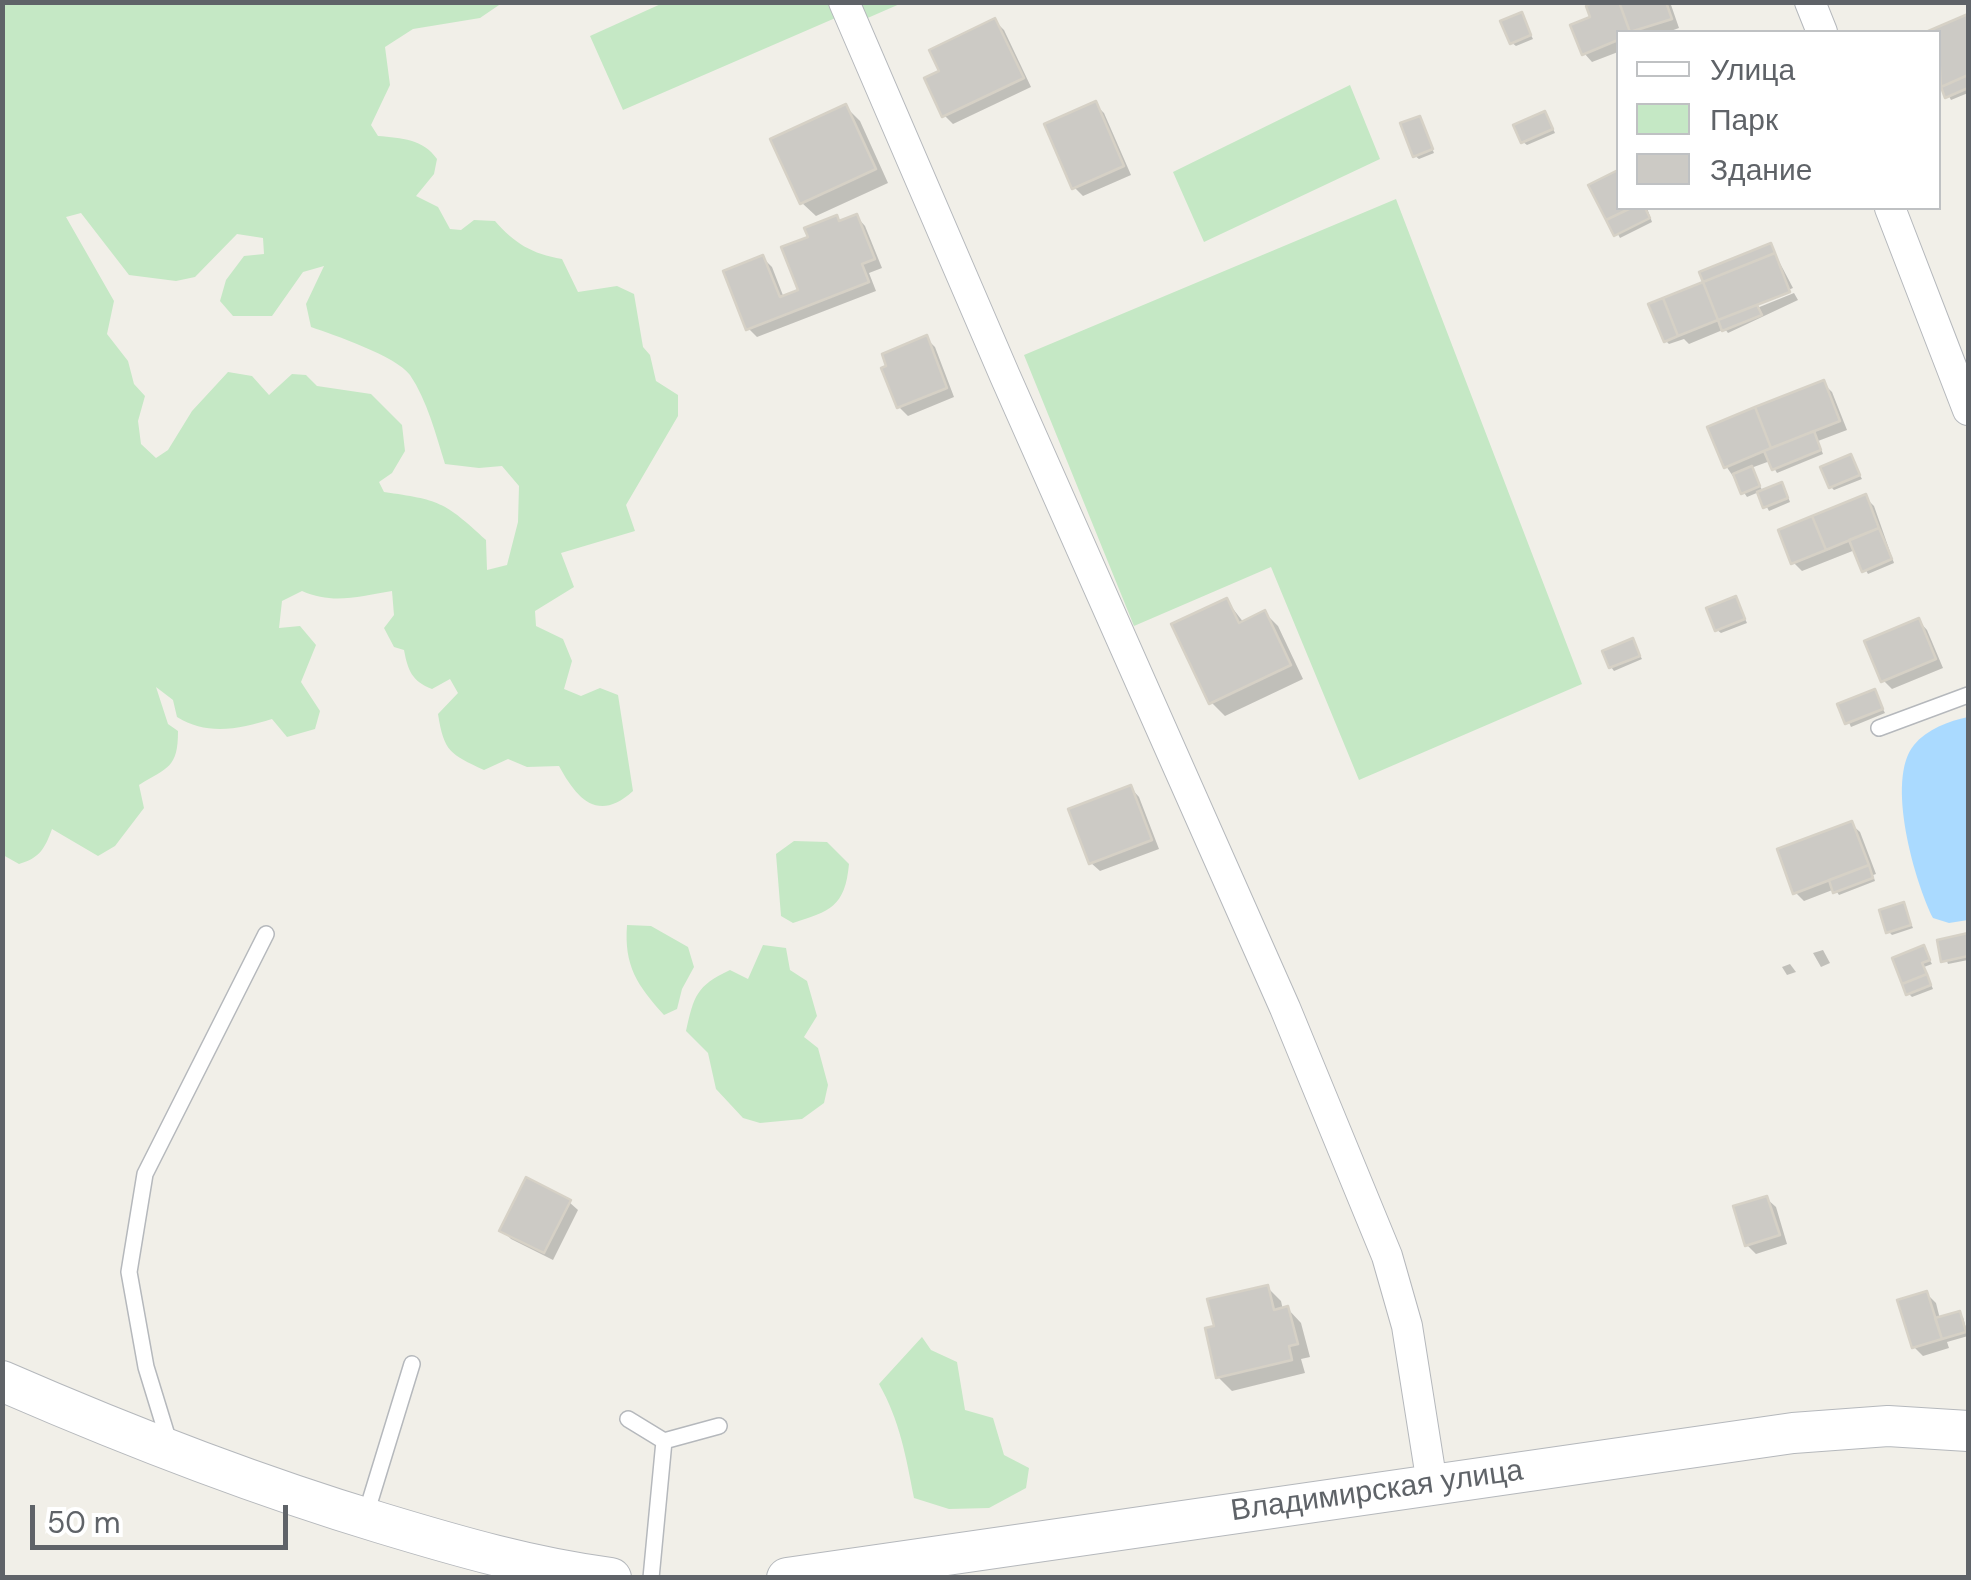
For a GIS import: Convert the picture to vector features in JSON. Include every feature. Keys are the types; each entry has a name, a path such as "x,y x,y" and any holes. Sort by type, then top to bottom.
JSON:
{"street":[{"path":"844,2 1285,1008 1387,1256 1407,1326 1432,1484"},
{"path":"1810,2 1821,30"},
{"path":"1891,210 1968,410"},
{"path":"2,1381 308,1501 465,1549 611,1578"},
{"name":"Владимирская улица","path":"786,1578 1792,1433 1888,1426 1968,1431"}],"lane":[{"path":"1879,728 1968,695"},
{"path":"172,1450 146,1367 129,1272 145,1174 266,934"},
{"path":"365,1518 412,1364"},
{"path":"628,1418 664,1441 718,1426"},
{"path":"651,1578 664,1441"}],"green space":[{"path":"2,3 502,3 480,18 413,29 385,47 390,85 371,125 378,136 419,143 437,159 434,174 416,196 438,207 450,229 461,230 474,220 495,221 524,246 562,259 578,292 617,286 634,294 643,347 650,355 656,381 678,395 678,416 626,505 635,531 561,553 574,587 535,611 536,626 563,639 572,661 564,689 581,696 600,688 618,695 633,791 621,800 599,806 581,797 559,766 527,767 508,759 484,770 463,760 446,744 438,714 458,693 450,679 432,689 415,679 404,650 394,647 384,628 394,615 392,591 336,598 302,591 282,601 279,628 300,626 316,645 301,682 320,711 315,729 287,737 272,719 236,728 200,727 177,717 173,700 156,687 168,724 178,731 176,753 164,770 139,785 144,808 115,846 98,856 52,829 44,847 32,859 19,864 3,855","holes":["81,213 129,275 176,281 195,277 237,234 263,238 264,254 244,256 226,280 220,301 233,316 272,316 303,272 324,266 306,304 311,327 379,354 410,375 426,406 445,464 502,466 519,486 518,522 507,565 487,570 486,540 440,504 384,492 379,482 392,473 405,451 402,425 371,394 317,386 306,375 292,374 269,395 252,376 228,372 192,411 168,450 156,458 141,444 138,421 145,396 134,384 128,361 107,334 114,301 66,217"]},
{"path":"663,3 902,3 847,27 840,16 623,110 590,36"},
{"path":"1350,85 1380,159 1204,242 1173,172"},
{"path":"1396,199 1582,684 1359,780 1271,567 1134,626 1024,355"},
{"path":"794,841 827,842 849,864 844,890 833,905 793,923 781,916 776,854"},
{"path":"627,925 651,926 688,947 694,967 677,1009 664,1015 640,984 630,964"},
{"path":"763,945 786,948 790,970 807,981 817,1016 804,1037 818,1048 828,1085 824,1103 802,1119 760,1123 743,1118 716,1089 708,1053 686,1031 694,1001 703,987 730,970 748,979"},
{"path":"922,1337 931,1350 957,1362 965,1410 993,1418 1004,1455 1029,1468 1026,1488 989,1508 949,1509 914,1498 897,1426 879,1384"}],"water":[{"path":"1968,717 1968,920 1949,923 1933,918 1918,881 1906,831 1902,782 1906,761 1919,739 1939,726"}],"building":[{"path":"1594,2 1619,2 1629,30 1616,30 1616,41 1582,55 1570,25 1590,17 1586,6"},
{"path":"1619,2 1666,2 1672,19 1629,30"},
{"path":"1522,12 1531,35 1510,44 1500,21"},
{"path":"1968,14 1968,75 1941,87 1941,30 1931,30"},
{"path":"995,18 1024,78 942,117 924,78 939,71 929,50"},
{"path":"1968,75 1968,88 1945,98 1941,87"},
{"path":"1096,101 1124,166 1072,189 1044,124"},
{"path":"846,104 876,169 800,204 770,139"},
{"path":"1545,111 1553,129 1521,143 1513,125"},
{"path":"1420,116 1433,149 1413,157 1400,123"},
{"path":"1616,171 1616,210 1627,210 1606,220 1588,185"},
{"path":"1627,210 1646,210 1650,218 1614,236 1606,220"},
{"path":"857,214 875,259 862,264 869,282 746,330 723,271 763,255 780,297 798,290 781,247 808,237 804,228 837,215 839,221"},
{"path":"1771,243 1775,253 1703,282 1699,272"},
{"path":"1775,253 1790,292 1718,320 1703,282"},
{"path":"1703,282 1718,320 1678,336 1663,298"},
{"path":"1663,298 1678,336 1664,342 1648,304"},
{"path":"1757,305 1762,315 1722,331 1718,320"},
{"path":"927,335 947,388 897,408 881,368 886,366 882,354"},
{"path":"1824,380 1840,421 1771,448 1755,407"},
{"path":"1755,407 1771,448 1724,468 1707,427"},
{"path":"1814,431 1821,450 1772,470 1764,451"},
{"path":"1851,454 1860,475 1829,488 1820,467"},
{"path":"1752,466 1760,486 1741,494 1733,474"},
{"path":"1782,482 1788,498 1763,508 1757,492"},
{"path":"1866,494 1879,528 1826,550 1812,516"},
{"path":"1812,516 1826,550 1791,564 1778,530"},
{"path":"1879,528 1892,559 1862,572 1849,540"},
{"path":"1736,596 1745,619 1715,631 1706,608"},
{"path":"1227,598 1239,623 1265,610 1291,665 1209,704 1171,624"},
{"path":"1919,618 1936,659 1881,682 1864,641"},
{"path":"1633,638 1640,656 1609,668 1602,651"},
{"path":"1875,689 1883,709 1845,724 1837,704"},
{"path":"1131,785 1152,840 1089,864 1068,809"},
{"path":"1852,821 1869,865 1793,894 1777,849"},
{"path":"1869,865 1873,878 1833,893 1829,880"},
{"path":"1904,902 1911,925 1886,933 1879,910"},
{"path":"1968,933 1968,956 1941,962 1937,940"},
{"path":"1924,945 1930,960 1922,963 1927,974 1902,984 1892,958"},
{"path":"1927,974 1931,985 1906,995 1902,984"},
{"path":"526,1177 571,1200 544,1253 499,1231"},
{"path":"1767,1196 1780,1235 1745,1246 1733,1206"},
{"path":"1268,1285 1274,1310 1288,1306 1298,1344 1289,1346 1292,1360 1216,1378 1205,1328 1214,1326 1207,1299"},
{"path":"1927,1291 1942,1339 1912,1348 1897,1300"},
{"path":"1960,1311 1966,1332 1942,1339 1935,1318"}]}
